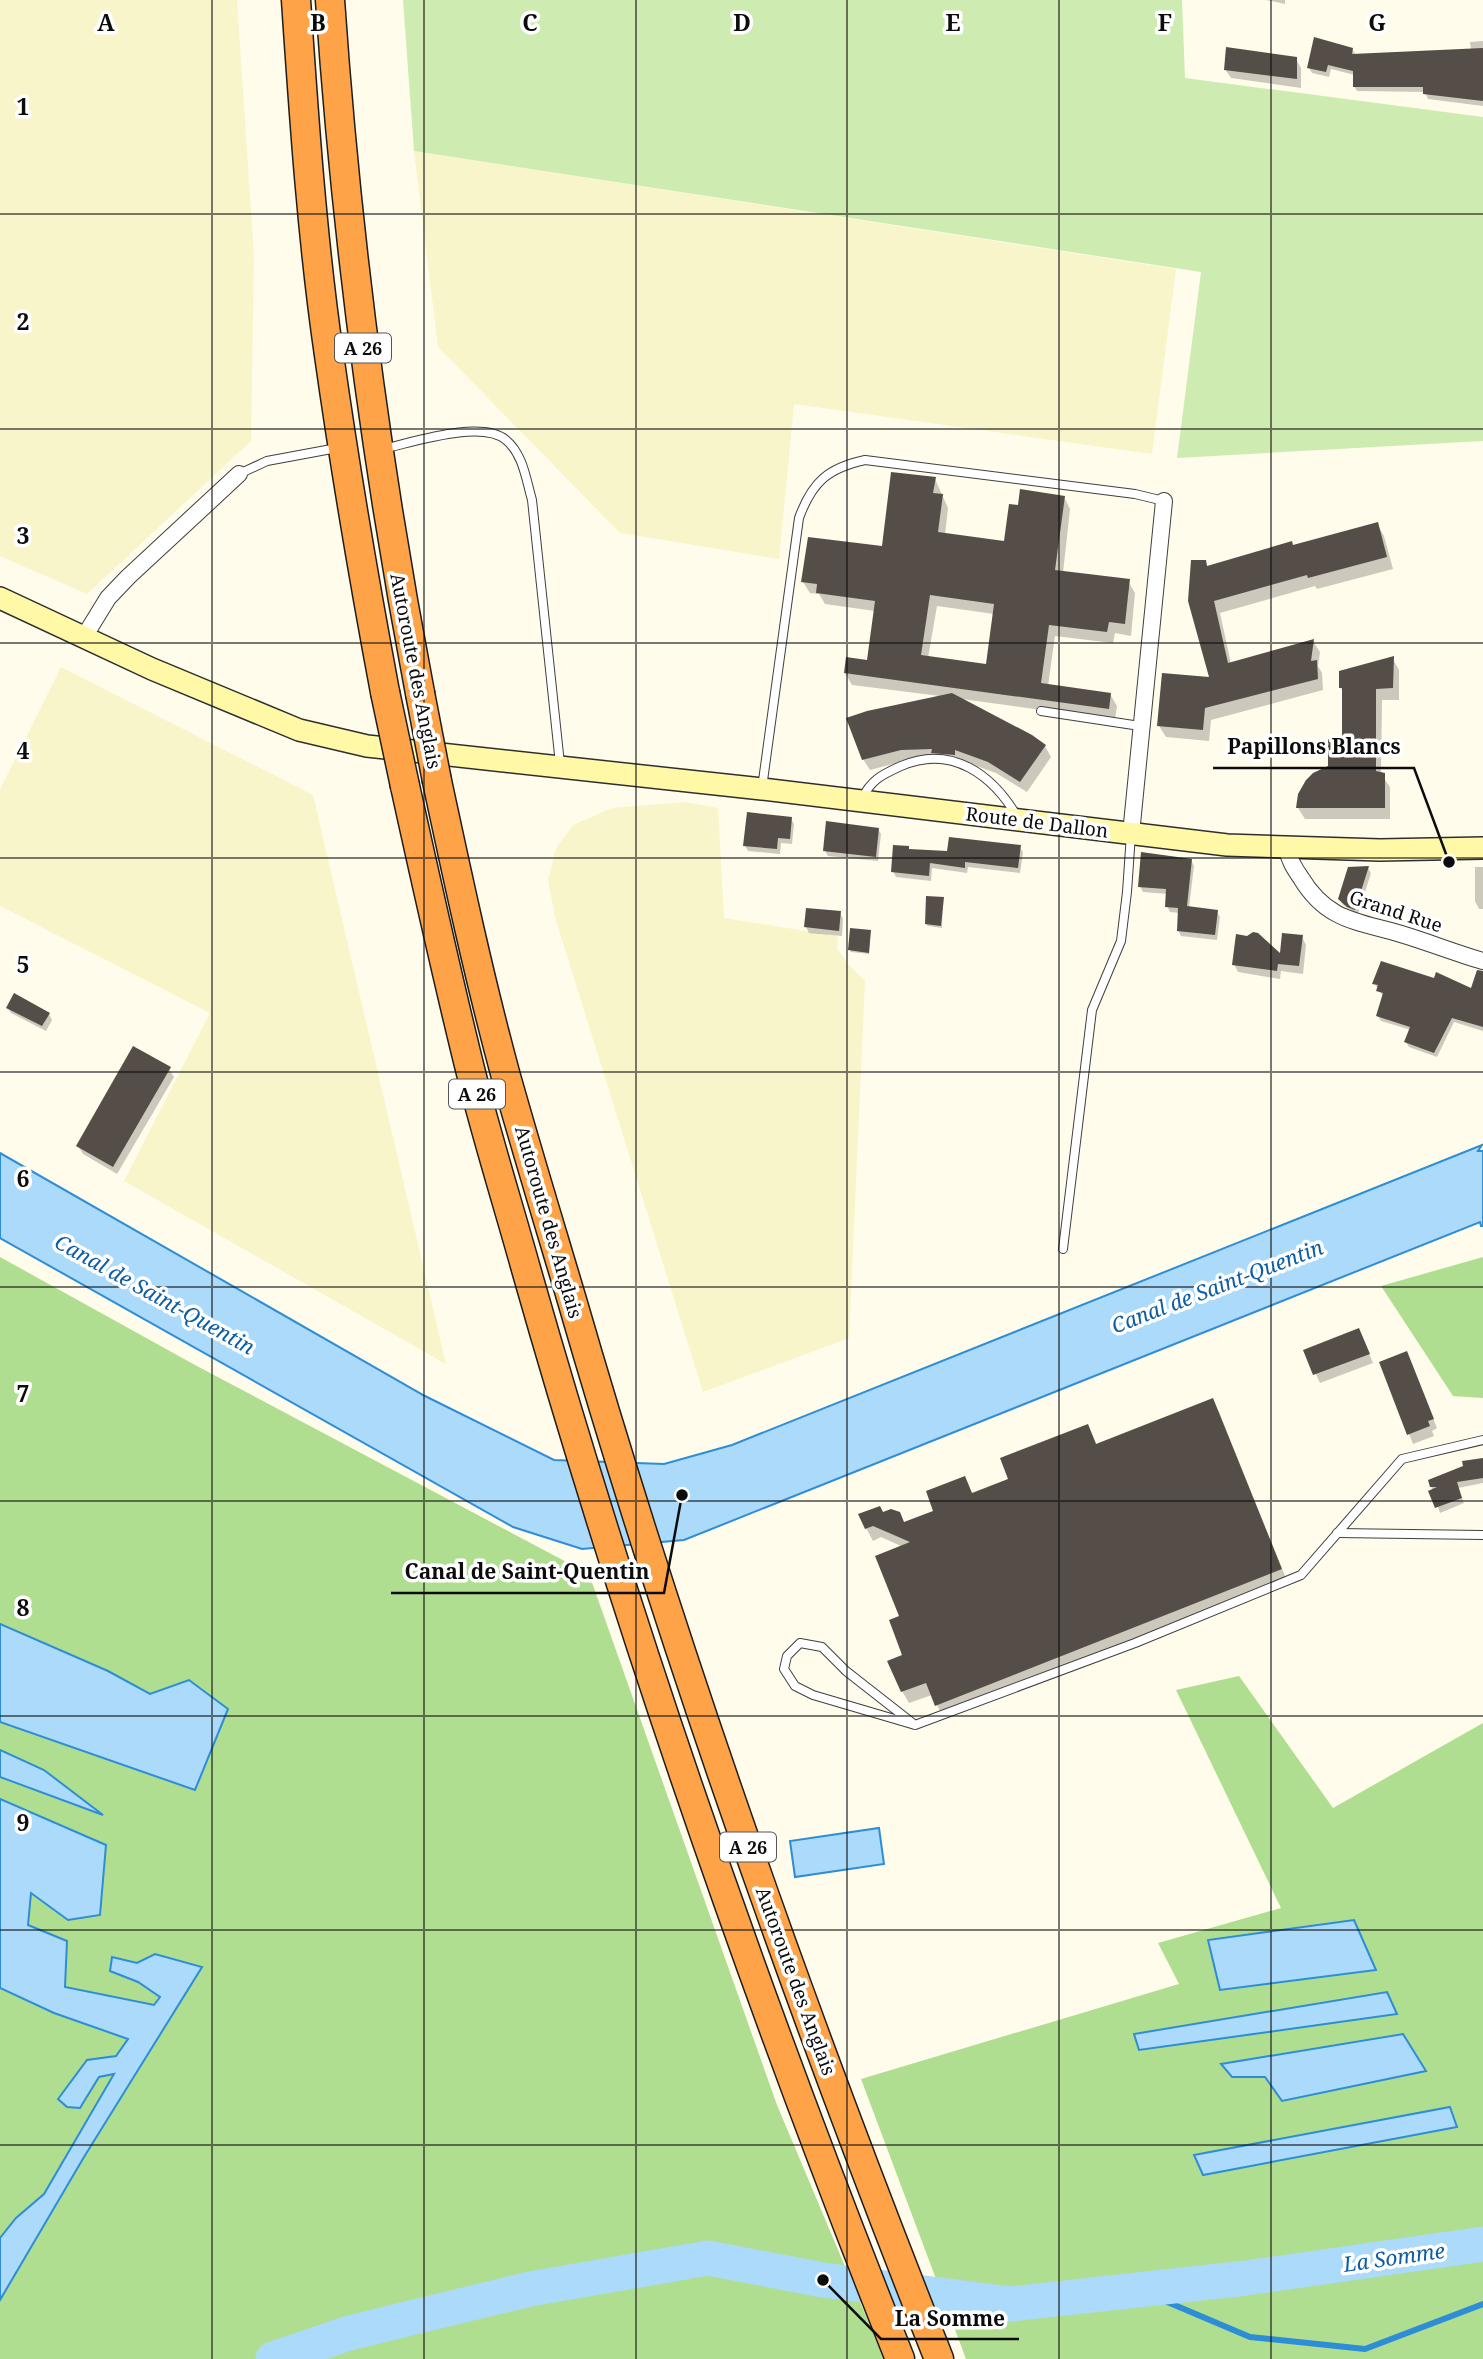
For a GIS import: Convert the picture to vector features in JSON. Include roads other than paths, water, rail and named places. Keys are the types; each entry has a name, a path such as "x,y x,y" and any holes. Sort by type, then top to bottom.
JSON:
{"highway":[{"name":"Autoroute des Anglais","path":"296,0 303,114 329,353 362,567 405,786 475,1087 563,1398 631,1619 731,1913 831,2186 900,2359"},
{"name":"Autoroute des Anglais","path":"330,0 337,109 362,337 394,561 467,920 505,1073 597,1389 666,1611 865,2173 939,2359"}],"street":[{"path":"84,637 108,598 239,474"},
{"path":"1131,834 1164,501"},
{"name":"Route de Dallon","path":"0,598 152,669 299,730 367,746 762,789 1227,845 1287,849 1483,848"},
{"name":"Grand Rue","path":"1287,849 1289,859 1306,886 1326,908 1348,920 1402,934 1483,961"}],"lane":[{"path":"378,450 458,433 481,431 505,439 521,459 532,500 560,767"},
{"path":"239,474 267,461 343,447"},
{"path":"762,789 799,518 815,484 828,474 846,464 865,460 1135,494 1164,501"},
{"path":"1041,711 1140,726"},
{"path":"860,801 869,785 883,774 908,763 934,758 962,763 984,776 1006,798 1019,820"},
{"path":"1063,1249 1092,1010 1121,941 1131,834"},
{"path":"915,1725 846,1671 822,1647 800,1643 787,1656 784,1669 794,1686 813,1695 915,1725 1135,1643 1301,1575 1402,1459 1483,1440"},
{"path":"1337,1533 1483,1535"}],"water":[{"path":"1482,1145 1478,1151 1483,1151 1483,1226 1480,1222 684,1540 582,1549 513,1527 0,1238 0,1153 425,1396 554,1460 664,1464 732,1445"},
{"path":"0,1624 108,1671 150,1694 189,1680 228,1709 195,1790 0,1722"},
{"path":"0,1750 44,1770 103,1815 0,1777"},
{"path":"0,1799 106,1845 100,1915 68,1920 31,1893 28,1925 67,1941 65,1987 154,2005 160,1997 138,1982 110,1971 112,1957 137,1963 155,1954 202,1967 84,2157 0,2300 0,2238 16,2218 44,2194 114,2074 99,2077 80,2108 67,2107 58,2099 87,2060 116,2056 128,2039 54,2013 0,1988"},
{"path":"879,1828 884,1864 795,1877 790,1841"},
{"path":"1354,1920 1376,1970 1220,1990 1208,1940"},
{"path":"1387,1992 1397,2014 1139,2050 1134,2034"},
{"path":"1403,2034 1426,2071 1282,2101 1265,2077 1232,2077 1221,2064"},
{"path":"1450,2107 1457,2127 1203,2175 1194,2155"}],"waterway":[{"name":"La Somme","path":"273,2359 349,2333 530,2289 708,2258 823,2280 1011,2304 1246,2278 1483,2244"},
{"path":"1139,2290 1250,2337 1365,2349 1483,2304"}],"place":[{"name":"Papillons Blancs","path":"1449,862"},
{"name":"Canal de Saint-Quentin","path":"682,1495"},
{"name":"La Somme","path":"823,2280"}]}
